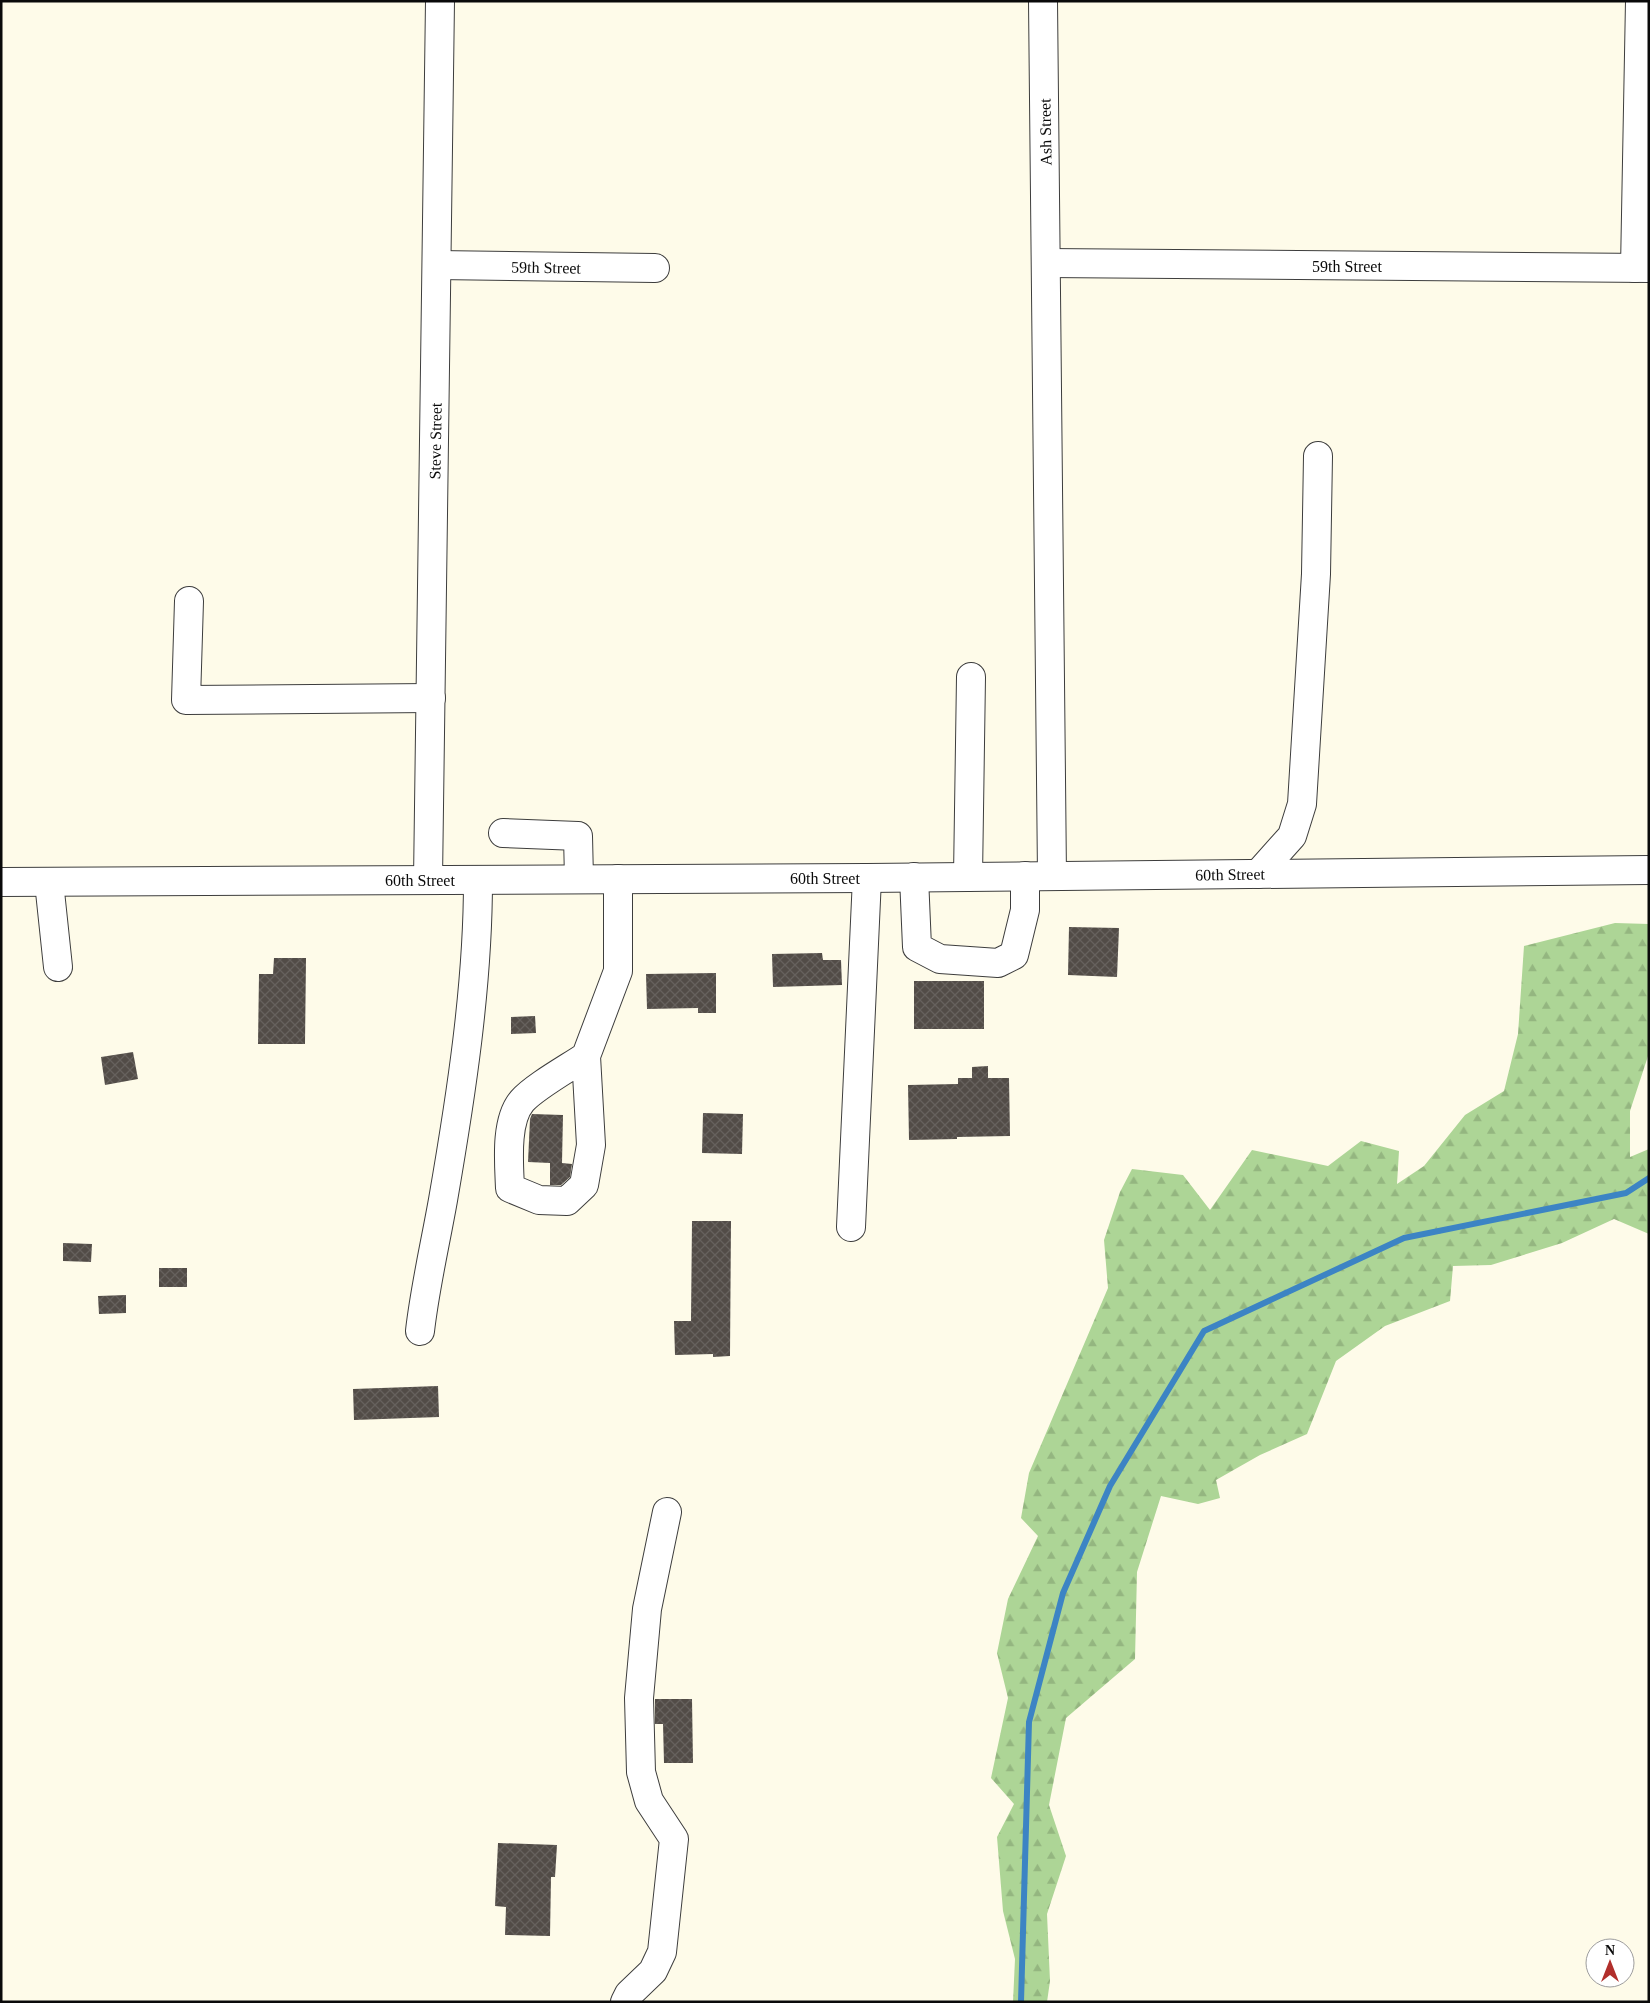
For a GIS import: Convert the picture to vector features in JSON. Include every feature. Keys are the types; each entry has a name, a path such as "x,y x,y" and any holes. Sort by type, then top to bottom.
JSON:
{"street":[{"name":"Steve Street","path":"428,880 440,1"},
{"name":"Ash Street","path":"1043,1 1052,876"},
{"path":"1640,1 1642,268"},
{"name":"59th Street","path":"1046,263 1642,268"},
{"name":"59th Street","path":"437,266 655,268"},
{"path":"1258,874 1292,836 1302,804 1315,594 1318,456"},
{"path":"189,601 186,700 431,698"},
{"path":"968,877 971,677"},
{"path":"503,833 578,836 579,879"},
{"name":"60th Street","path":"1,882 867,878 1649,870"},
{"path":"914,877 917,947 940,959 998,963 1014,955 1025,910 1024,876"},
{"path":"851,1227 867,878"},
{"path":"586,1056 522,1101 513,1118 508,1155 510,1188 539,1200 566,1201 584,1185 591,1145 586,1056 618,971 618,879"},
{"path":"420,1331 424,1290 443,1201 462,1074 473,976 478,880"},
{"path":"49,882 58,967"},
{"path":"625,2002 628,1994 653,1972 662,1952 674,1839 649,1801 641,1772 639,1698 648,1609 667,1512"}],"green space":[{"path":"1615,923 1649,924 1649,1053 1630,1111 1630,1157 1649,1149 1649,1234 1614,1219 1562,1243 1491,1265 1453,1266 1450,1301 1385,1326 1336,1361 1307,1434 1260,1455 1216,1480 1220,1498 1198,1504 1161,1496 1137,1572 1135,1659 1066,1718 1049,1805 1066,1856 1047,1914 1050,1981 1047,2002 1013,2002 1015,1959 1003,1911 997,1837 1014,1804 991,1778 1008,1698 997,1653 1008,1599 1038,1536 1021,1518 1029,1473 1108,1288 1104,1240 1120,1192 1132,1169 1183,1175 1210,1210 1252,1150 1328,1166 1361,1141 1399,1151 1397,1184 1424,1166 1465,1115 1504,1091 1518,1034 1524,946"}],"building":[{"path":"1069,927 1119,928 1117,977 1068,975"},
{"path":"822,953 823,960 841,960 842,985 773,987 772,954"},
{"path":"274,958 306,958 305,1044 258,1044 259,974 273,974"},
{"path":"716,973 716,1013 698,1013 698,1008 647,1009 646,974"},
{"path":"914,981 984,981 984,1029 914,1029"},
{"path":"535,1016 536,1033 511,1034 511,1017"},
{"path":"133,1052 138,1079 105,1085 101,1057"},
{"path":"988,1066 988,1078 1009,1078 1010,1136 909,1140 908,1085 958,1084 958,1078 972,1078 972,1067"},
{"path":"703,1113 743,1114 742,1154 702,1153"},
{"path":"532,1114 563,1115 562,1163 572,1164 570,1177 561,1185 550,1185 550,1163 528,1162 530,1119"},
{"path":"692,1221 731,1221 730,1356 713,1357 713,1354 675,1355 674,1321 691,1321"},
{"path":"63,1243 92,1244 91,1262 63,1261"},
{"path":"159,1268 187,1268 187,1287 159,1287"},
{"path":"126,1295 126,1313 99,1314 98,1296"},
{"path":"438,1386 439,1417 354,1420 353,1389"},
{"path":"655,1699 692,1699 693,1763 664,1763 663,1724 655,1724"},
{"path":"498,1843 557,1845 555,1877 551,1877 550,1936 505,1935 506,1907 495,1906"}],"waterway":[{"path":"1021,2002 1029,1722 1063,1593 1110,1486 1204,1331 1404,1238 1626,1193 1649,1178"}]}
